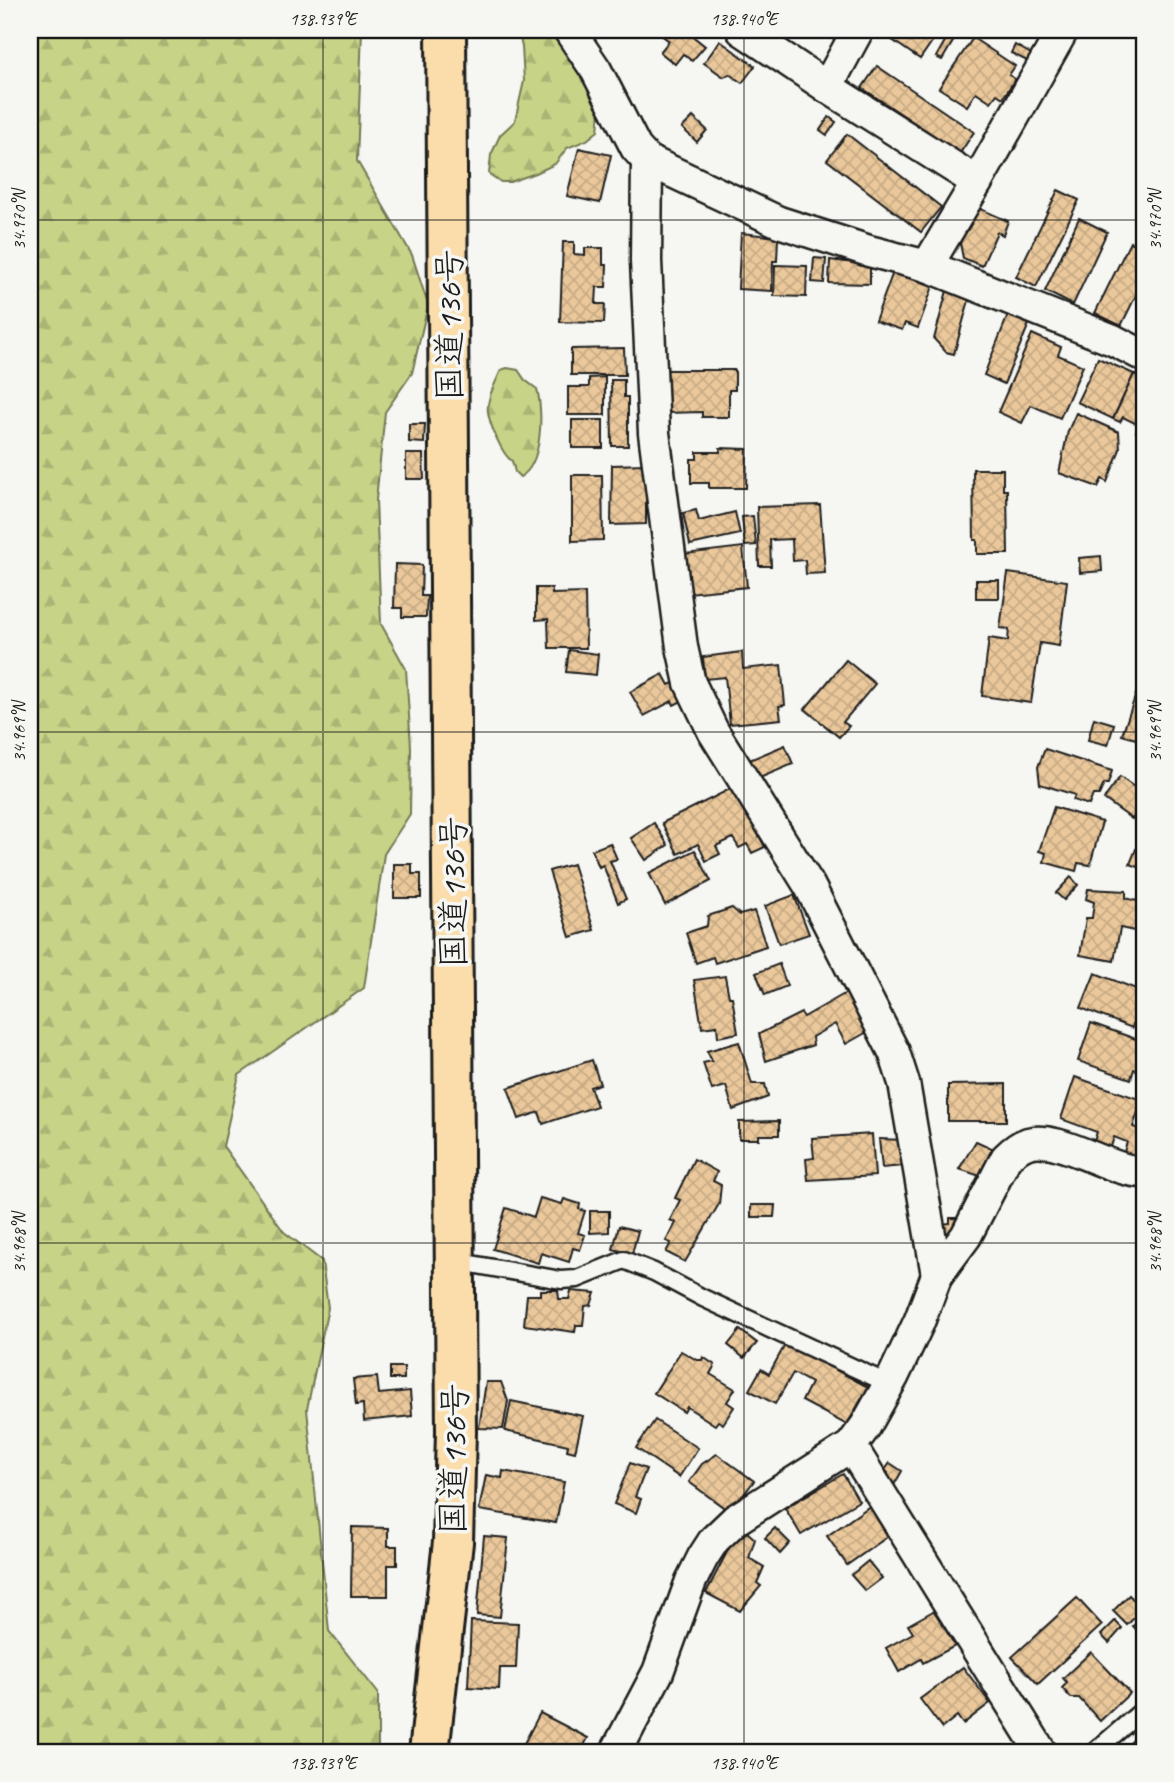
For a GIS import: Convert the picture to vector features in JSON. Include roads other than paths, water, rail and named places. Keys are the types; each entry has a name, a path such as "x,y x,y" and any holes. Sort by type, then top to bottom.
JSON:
{"highway":[{"name":"国道136号","path":"429,1752 453,1542 456,1432 446,30"}],"street":[{"path":"569,30 596,70 636,148 647,160 779,222 869,251 927,266 1113,340 1144,356"},
{"path":"742,30 827,88 977,181"},
{"path":"827,88 859,30"},
{"path":"927,266 1063,30"},
{"path":"647,160 646,261 654,433 682,647 690,683 713,731 809,885 894,1052 904,1083 937,1275"},
{"path":"616,1752 658,1672 691,1581 714,1540 735,1520 851,1446 889,1384 919,1322 937,1275 966,1236 1006,1158 1027,1143 1048,1142 1122,1168 1144,1172"},
{"path":"851,1446 1041,1752"}],"lane":[{"path":"455,1261 561,1280 578,1279 624,1260 889,1384"},
{"path":"1094,1752 1144,1709"}]}
